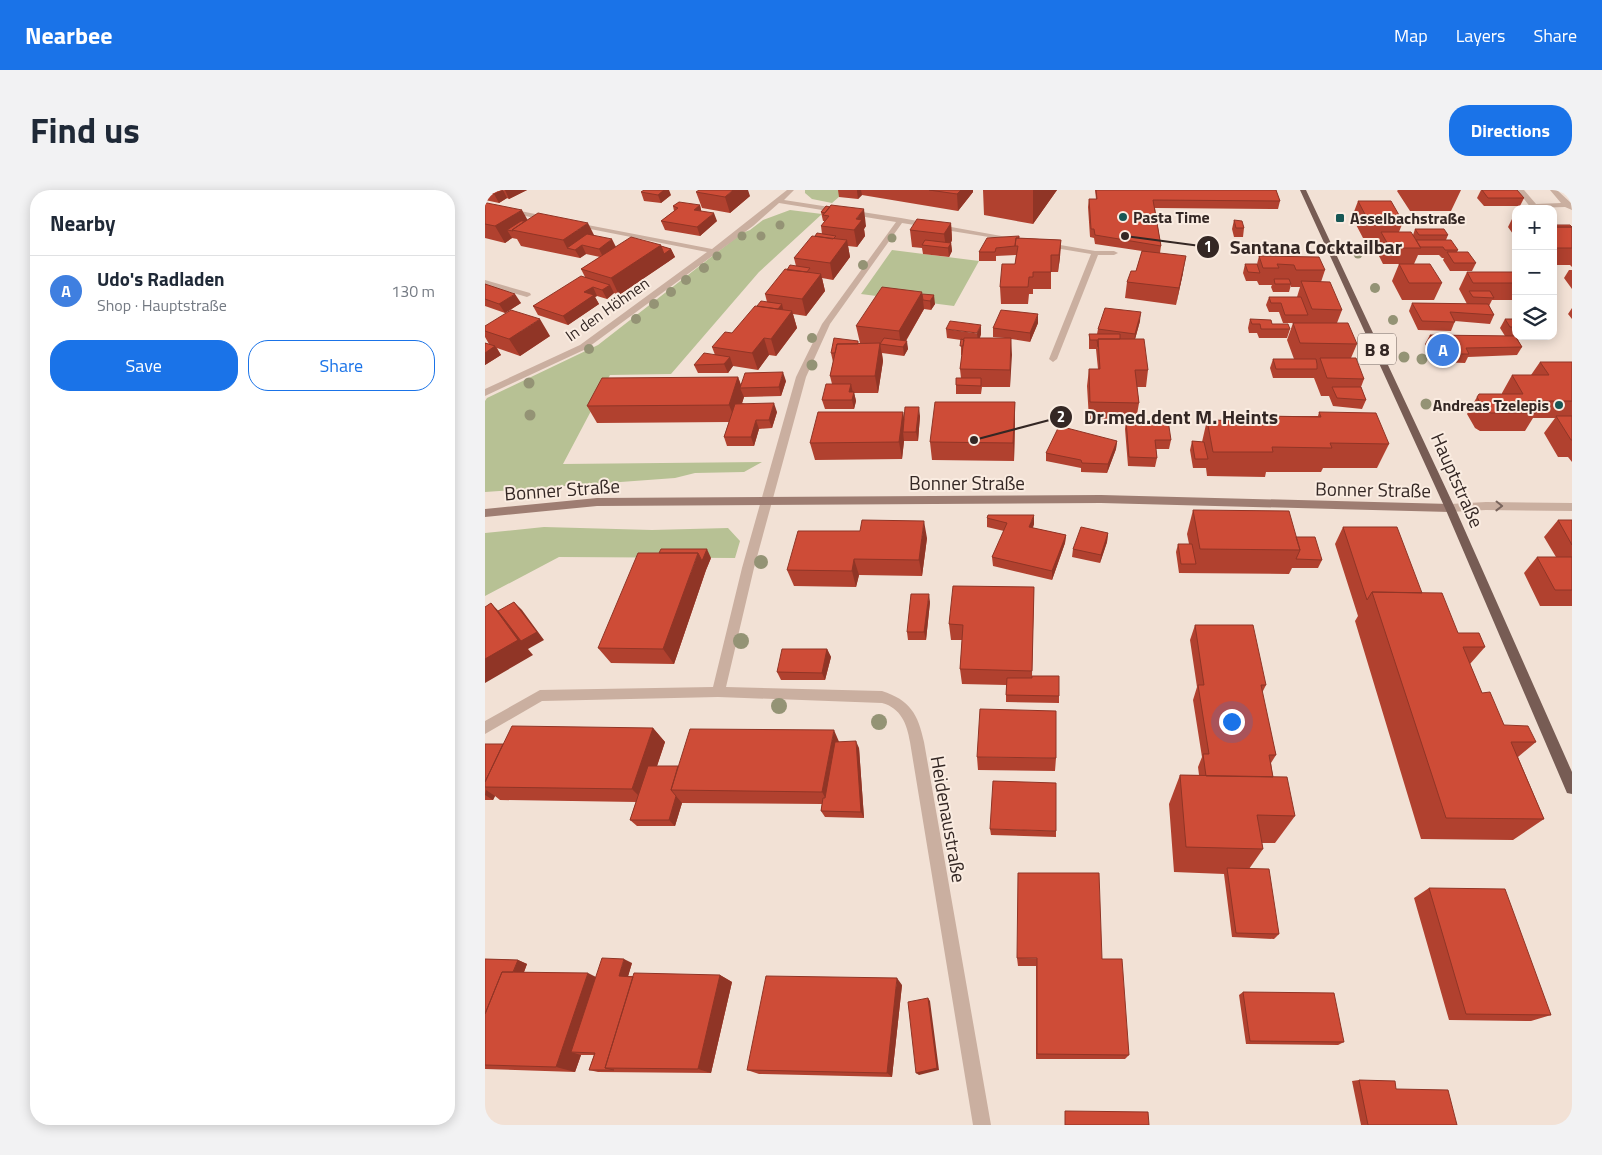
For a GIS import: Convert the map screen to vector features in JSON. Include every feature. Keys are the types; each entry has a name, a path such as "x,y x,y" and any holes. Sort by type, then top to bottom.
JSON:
{"main road":[{"name":"Hauptstraße","path":"1303,190 1451,508 1572,788"},
{"name":"Bonner Straße","path":"485,513 597,502 1101,499 1451,508"}],"street":[{"name":"In den Höhnen","path":"485,393 583,347 779,201 791,190"},
{"path":"1520,190 1534,206 1571,208"},
{"path":"1553,190 1571,208"},
{"path":"779,201 1027,241"},
{"path":"485,206 561,221"},
{"path":"718,692 748,568 768,501 793,404 812,349 826,324 901,220"},
{"path":"570,223 712,251"},
{"path":"1037,243 1095,253 1114,253"},
{"path":"1053,359 1095,253"},
{"path":"485,282 527,295"},
{"path":"1451,508 1487,506 1572,507"},
{"name":"Heidenaustraße","path":"485,728 540,696 718,692 882,697 899,703 909,715 917,742 982,1125"}],"green space":[{"path":"805,190 847,190 832,203 812,199 805,193"},
{"path":"790,210 822,214 759,272 671,374 610,375 563,464 762,462 744,472 695,473 675,478 485,492 485,401 487,398 598,345 742,233 750,230 763,220"},
{"path":"892,250 979,261 954,306 861,294"},
{"path":"544,527 652,530 728,528 740,541 735,558 559,557 485,596 485,533"}],"building":[{"path":"485,190 503,190 494,194 485,192"},
{"path":"644,190 664,190 658,195 641,192"},
{"path":"699,190 733,190 725,197 696,192"},
{"path":"929,190 961,190 957,194"},
{"path":"1096,190 1276,190 1280,201 1153,200 1161,246 1095,235 1094,229 1091,229 1089,199 1097,199"},
{"path":"1482,190 1517,190 1524,198 1488,198"},
{"path":"1358,201 1391,201 1403,222 1369,222"},
{"path":"679,202 700,205 694,210 714,213 697,227 661,221 678,208 673,206"},
{"path":"485,204 522,210 495,226 485,224"},
{"path":"831,205 864,209 856,219 862,220 854,230 821,226 829,216 823,215"},
{"path":"826,206 830,207 825,213 821,212"},
{"path":"538,213 588,223 563,240 512,230"},
{"path":"917,219 951,223 944,234 910,230"},
{"path":"1234,220 1242,221 1244,228 1236,228"},
{"path":"521,221 525,221 513,231 507,230"},
{"path":"1557,225 1570,225 1572,227 1557,227"},
{"path":"1557,227 1572,227 1572,248 1557,248"},
{"path":"1415,229 1444,229 1448,235 1419,235"},
{"path":"1381,232 1411,232 1421,248 1390,248"},
{"path":"817,233 836,236 833,239 815,236"},
{"path":"587,234 612,239 599,249 582,245 575,250 567,248"},
{"path":"812,236 847,240 830,263 794,258"},
{"path":"1019,236 1019,238 1016,238 1015,246 996,248 995,252 979,252 987,238"},
{"path":"631,237 661,245 611,278 581,269"},
{"path":"1016,238 1061,240 1059,255 1051,255 1051,272 1033,272 1033,277 1029,277 1028,287 1000,287 1002,264 1015,264 1018,246 1015,246"},
{"path":"925,240 951,243 948,248 922,245"},
{"path":"1416,240 1451,240 1458,250 1445,250 1443,247 1420,247"},
{"path":"661,246 671,249 664,254"},
{"path":"1142,251 1186,256 1179,288 1127,282 1131,271 1136,271"},
{"path":"1447,252 1468,252 1476,263 1454,263"},
{"path":"1259,256 1319,257 1325,270 1296,270 1294,265 1277,264 1279,268 1263,268"},
{"path":"1245,264 1257,264 1260,273 1248,272"},
{"path":"1399,264 1430,264 1442,283 1409,283"},
{"path":"790,265 810,268 807,272 787,270"},
{"path":"785,269 821,274 802,299 765,294"},
{"path":"1467,272 1512,272 1512,283 1473,283"},
{"path":"581,276 610,285 602,290 593,287 584,292 594,295 563,316 533,306"},
{"path":"1274,279 1289,279 1291,284 1275,284"},
{"path":"1301,281 1330,282 1342,310 1312,309"},
{"path":"485,284 515,294 499,304 485,299"},
{"path":"882,287 922,292 899,331 856,326"},
{"path":"1469,291 1490,291 1494,298 1473,297"},
{"path":"922,294 934,295 930,301 923,300"},
{"path":"1269,297 1301,297 1308,315 1285,315 1281,303 1271,303"},
{"path":"761,301 782,304 778,309 757,306"},
{"path":"1412,303 1488,304 1494,315 1450,312 1455,322 1422,321"},
{"path":"755,306 792,311 771,339 764,338 752,353 712,347 725,332 732,333"},
{"path":"1105,308 1141,312 1135,334 1098,329"},
{"path":"511,310 540,319 509,339 485,331 485,326"},
{"path":"1001,310 1038,314 1030,333 993,328"},
{"path":"1250,319 1271,320 1272,324 1288,324 1290,329 1261,329 1260,324 1252,324"},
{"path":"1505,319 1512,319 1512,327 1510,327"},
{"path":"950,321 981,325 977,333 946,329"},
{"path":"1293,323 1348,323 1357,344 1300,343"},
{"path":"1089,334 1120,334 1120,339 1098,339 1098,347 1097,340 1090,340"},
{"path":"1430,335 1512,336 1512,340 1518,340 1522,347 1466,348 1469,354 1439,354"},
{"path":"834,338 858,341 858,344 837,344 835,353 831,353"},
{"path":"884,338 907,341 903,347 880,344"},
{"path":"964,338 1011,338 1010,370 960,369"},
{"path":"961,339 964,340 963,346 960,346"},
{"path":"1098,339 1144,339 1148,370 1135,370 1139,403 1090,402 1089,369 1100,369"},
{"path":"485,343 495,346 485,353"},
{"path":"880,343 875,376 830,376 837,344"},
{"path":"704,353 730,357 724,364 694,365"},
{"path":"1320,358 1356,358 1364,379 1327,378"},
{"path":"1273,359 1316,359 1317,369 1276,369"},
{"path":"1540,362 1572,362 1572,401 1528,401 1536,413 1491,413 1485,411 1477,397 1479,394 1523,394 1512,375 1549,375"},
{"path":"783,372 779,387 740,388 745,373"},
{"path":"738,377 729,405 587,406 602,378"},
{"path":"956,378 981,378 981,386 956,385"},
{"path":"826,384 851,384 849,392 854,392 852,400 822,400"},
{"path":"1332,387 1361,387 1366,400 1337,398"},
{"path":"935,402 1015,402 1013,443 930,442"},
{"path":"774,403 769,420 756,420 751,437 724,437 735,404"},
{"path":"905,407 919,407 916,432 903,432"},
{"path":"818,412 903,412 899,442 810,443"},
{"path":"1319,412 1376,413 1389,444 1330,443 1332,448 1272,447 1273,452 1213,452 1207,420 1265,421 1263,416 1321,417"},
{"path":"1556,416 1572,416 1572,440 1571,440"},
{"path":"1126,420 1168,420 1171,440 1155,440 1157,458 1129,457"},
{"path":"1059,426 1117,441 1108,464 1082,463 1081,460 1046,453"},
{"path":"1192,441 1204,442 1208,459 1195,459"},
{"path":"1193,510 1289,511 1300,550 1200,549"},
{"path":"988,515 1034,515 1029,527 1066,535 1052,571 992,557 1007,523 987,518"},
{"path":"862,520 924,521 919,560 854,559 852,571 787,570 798,531 860,531"},
{"path":"1558,520 1572,520 1572,545"},
{"path":"1081,527 1108,533 1101,555 1073,549"},
{"path":"1343,527 1397,527 1422,593 1372,592 1367,600"},
{"path":"1296,537 1315,537 1322,560 1296,559 1300,550"},
{"path":"1178,544 1192,544 1196,564 1181,564"},
{"path":"661,549 707,549 702,561 698,553 659,553"},
{"path":"638,553 698,553 663,649 598,648"},
{"path":"1537,557 1572,557 1572,590 1555,590"},
{"path":"953,586 1034,587 1032,671 960,669 963,625 949,624"},
{"path":"1372,592 1442,593 1458,633 1479,633 1485,647 1463,647 1482,693 1490,692 1504,725 1528,726 1536,742 1511,742 1544,819 1446,818"},
{"path":"911,594 929,594 924,632 907,632"},
{"path":"514,602 537,632 521,641 498,611"},
{"path":"491,603 518,640 485,659 485,607"},
{"path":"1195,625 1253,625 1266,685 1261,685 1276,755 1269,755 1273,777 1206,776 1203,754 1209,754 1198,685 1204,685"},
{"path":"782,649 827,649 822,673 777,672"},
{"path":"1032,676 1059,676 1059,696 1006,695 1007,678 1032,678"},
{"path":"980,709 1056,711 1056,758 977,757"},
{"path":"512,726 653,728 632,789 485,787 485,782"},
{"path":"690,729 834,730 822,792 671,790"},
{"path":"856,741 861,812 821,811 835,742"},
{"path":"485,744 503,744 485,782"},
{"path":"648,766 678,766 671,790 676,796 669,820 630,820"},
{"path":"1180,775 1287,777 1295,816 1257,815 1263,849 1186,847"},
{"path":"993,781 1056,783 1056,831 990,829"},
{"path":"1227,868 1269,869 1279,934 1236,933"},
{"path":"1018,873 1099,873 1102,959 1122,959 1129,1055 1037,1054 1037,958 1017,958"},
{"path":"1429,888 1505,889 1551,1015 1466,1014"},
{"path":"602,958 624,959 619,976 633,977 605,1068 614,1070 589,1070 595,1053 571,1052"},
{"path":"485,959 518,960 513,972 502,972 485,1014"},
{"path":"502,972 588,973 556,1067 485,1065 485,1014"},
{"path":"634,973 720,975 698,1069 605,1068"},
{"path":"766,976 897,978 887,1073 747,1070"},
{"path":"1243,992 1334,993 1344,1042 1250,1041"},
{"path":"928,998 937,1068 916,1073 908,1002"},
{"path":"1359,1080 1395,1081 1396,1089 1448,1090 1457,1125 1368,1125"},
{"path":"1065,1111 1148,1112 1149,1125 1065,1125"}],"place":[{"name":"Pasta Time","path":"1123,217"},
{"name":"Asselbachstraße","path":"1340,218"},
{"name":"Santana Cocktailbar","path":"1125,236"},
{"name":"Udo's Radladen","path":"1443,350"},
{"name":"Andreas Tzelepis","path":"1559,405"},
{"name":"Dr.med.dent M. Heints","path":"974,440"}]}
